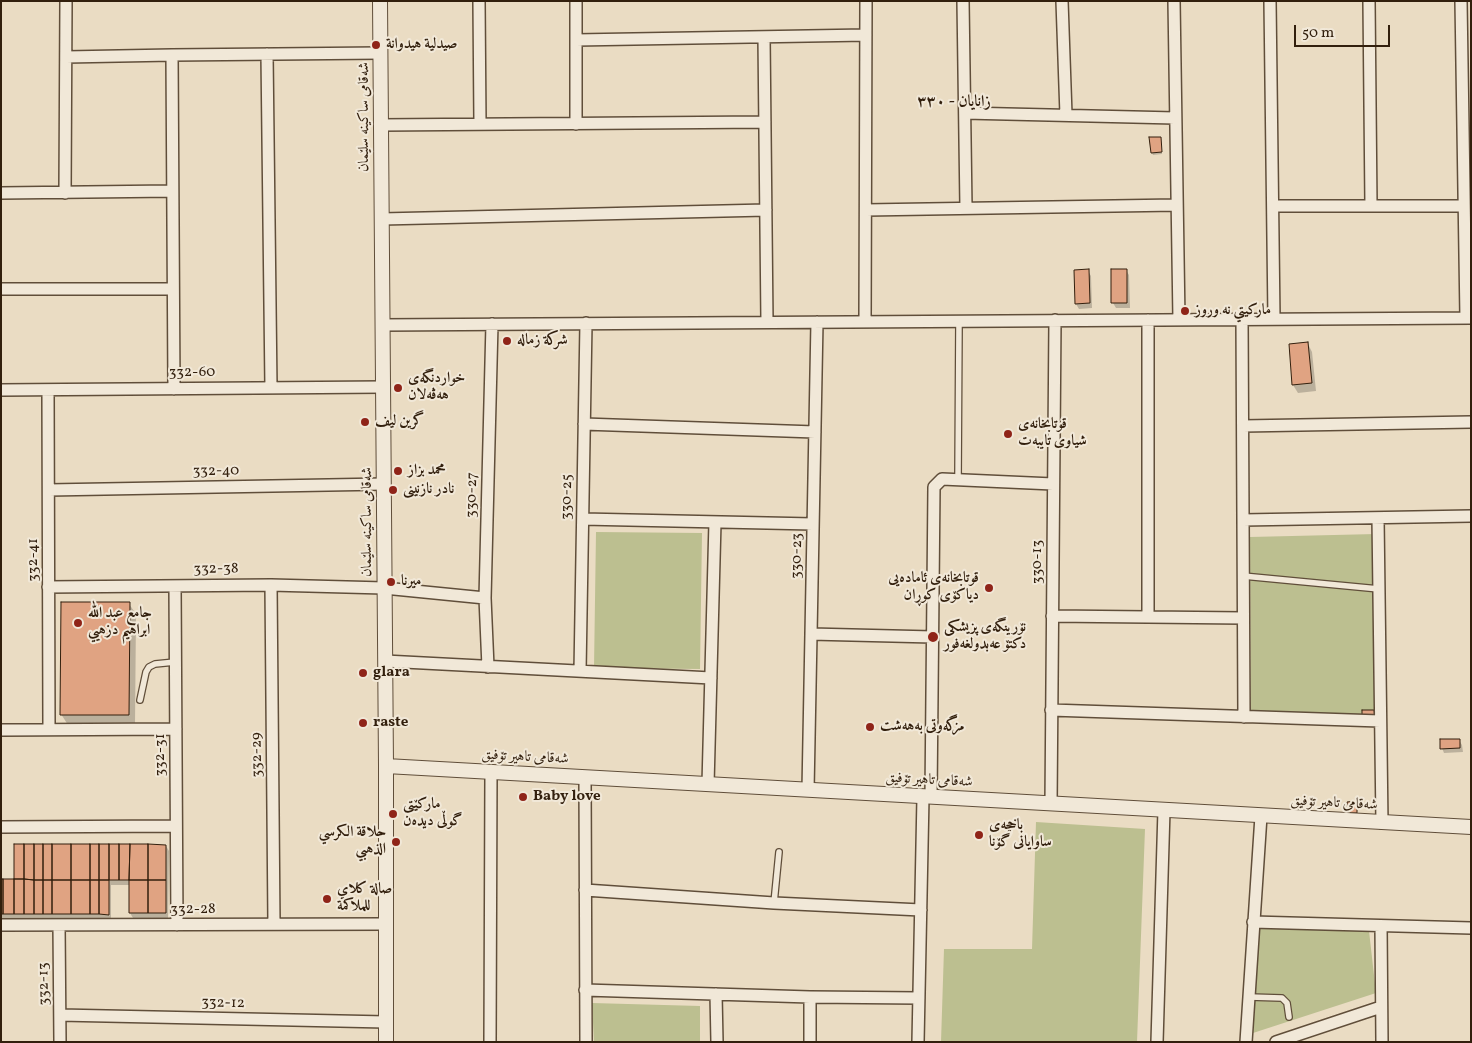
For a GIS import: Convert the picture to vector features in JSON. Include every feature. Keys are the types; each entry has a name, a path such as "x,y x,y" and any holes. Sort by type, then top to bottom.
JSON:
{"street":[{"path":"65,193 66,1"},
{"name":"شەقامی ساکینە سلێمان","path":"380,1 386,766 386,1042"},
{"path":"480,1 480,124"},
{"path":"576,1 576,124"},
{"path":"865,321 866,1"},
{"path":"963,1 966,208"},
{"path":"1062,1 1066,115"},
{"path":"1174,1 1179,320"},
{"path":"1270,1 1274,319"},
{"path":"1369,1 1371,206"},
{"path":"383,325 1468,318 1464,206 1467,56 1461,1"},
{"path":"576,40 866,35"},
{"path":"764,37 767,322"},
{"path":"66,57 172,54 381,54"},
{"path":"172,54 174,389"},
{"path":"267,54 270,388"},
{"path":"965,113 1175,118"},
{"path":"382,125 765,122"},
{"path":"1,193 172,192"},
{"path":"866,210 1176,205"},
{"path":"1272,206 1464,206"},
{"path":"382,219 766,210"},
{"path":"1,290 173,289"},
{"path":"1242,319 1244,716"},
{"name":"330-13","path":"1051,804 1055,320"},
{"path":"1148,320 1148,617"},
{"name":"330-23","path":"808,790 817,322"},
{"name":"330-25","path":"580,671 586,323"},
{"name":"330-27","path":"488,667 486,598 492,324"},
{"name":"332-60","path":"1,390 383,387"},
{"name":"332-41","path":"48,390 49,729"},
{"path":"1242,426 1471,422"},
{"path":"584,424 815,432"},
{"path":"918,1042 921,910 933,637 934,487 942,479 1054,484"},
{"name":"332-40","path":"49,490 384,484"},
{"path":"1243,520 1471,516"},
{"path":"1378,518 1382,823"},
{"path":"583,519 813,524"},
{"path":"708,784 715,522"},
{"name":"332-38","path":"48,587 271,585 384,588 486,598"},
{"name":"332-29","path":"271,585 274,924"},
{"name":"332-31","path":"175,586 177,925"},
{"path":"1052,616 1243,618"},
{"path":"811,634 933,637"},
{"path":"385,661 711,678"},
{"path":"1051,710 1380,721"},
{"path":"1,730 176,729"},
{"name":"شەقامی تاهیر تۆفیق","path":"386,766 1471,827"},
{"path":"490,1042 491,772"},
{"path":"585,778 586,1042"},
{"path":"1157,1042 1164,810"},
{"path":"1246,1042 1261,816"},
{"path":"1,827 176,826"},
{"path":"585,890 774,903 921,910"},
{"path":"1253,922 1471,928"},
{"name":"332-28","path":"1,926 386,924"},
{"name":"332-13","path":"59,925 60,1042"},
{"path":"1381,926 1382,1042"},
{"path":"585,990 919,998"},
{"path":"716,994 717,1042"},
{"path":"810,996 810,1042"},
{"path":"1276,1042 1381,1007"},
{"name":"332-12","path":"60,1016 386,1022"}],"lane":[{"path":"958,479 959,321"},
{"path":"1243,576 1379,589"},
{"path":"140,700 146,672 149,668 155,664 175,662"},
{"path":"774,903 780,852"},
{"path":"1249,997 1282,998 1287,1003 1289,1017"}],"green space":[{"path":"596,532 702,533 700,669 594,668"},
{"path":"1376,534 1376,718 1251,713 1250,537"},
{"path":"1036,822 1145,829 1137,1042 941,1042 944,949 1032,949"},
{"path":"1258,926 1369,931 1376,993 1253,1033"},
{"path":"592,1003 700,1006 700,1042 594,1042"}],"building":[{"path":"1149,137 1161,137 1162,152 1151,153"},
{"path":"1089,269 1090,303 1075,304 1074,270"},
{"path":"1111,269 1127,269 1127,303 1111,303"},
{"path":"1308,342 1312,383 1292,385 1289,344"},
{"path":"61,602 130,602 129,715 60,715"},
{"path":"1362,710 1374,710 1375,717 1362,717"},
{"path":"1440,739 1460,739 1460,748 1440,749"},
{"path":"1357,801 1357,813 1348,813 1347,802"},
{"path":"14,844 24,844 24,879 14,879"},
{"path":"24,844 34,844 34,880 24,879"},
{"path":"34,844 43,844 43,880 34,880"},
{"path":"43,844 52,844 52,880 43,880"},
{"path":"52,844 71,844 71,880 52,880"},
{"path":"71,844 90,844 90,880 71,880"},
{"path":"90,844 99,844 99,880 90,880"},
{"path":"99,844 109,844 109,880 99,880"},
{"path":"109,844 119,844 119,880 109,880"},
{"path":"119,844 130,844 129,880 119,880"},
{"path":"130,844 148,844 148,880 129,880"},
{"path":"148,844 166,845 166,880 148,880"},
{"path":"1,879 3,879 3,914 1,914"},
{"path":"3,879 14,879 14,914 3,914"},
{"path":"14,879 24,879 24,914 14,914"},
{"path":"24,879 34,880 34,914 24,914"},
{"path":"34,880 43,880 43,914 34,914"},
{"path":"43,880 52,880 52,914 43,914"},
{"path":"52,880 71,880 71,914 52,914"},
{"path":"71,880 90,880 90,914 71,914"},
{"path":"90,880 99,880 99,914 90,914"},
{"path":"99,880 109,880 109,915 99,914"},
{"path":"129,880 148,880 148,913 129,913"},
{"path":"148,880 166,880 166,913 148,913"}],"place":[{"name":"صيدلية هيدوانة","path":"376,45"},
{"name":"ماركيتي نه وروز","path":"1185,311"},
{"name":"شركة زماله","path":"507,341"},
{"name":"خواردنگەی هەڤەلان","path":"398,388"},
{"name":"گرین لیف","path":"365,422"},
{"name":"قوتابخانەی شیاوی تایبەت","path":"1008,434"},
{"name":"محمد بزاز","path":"398,471"},
{"name":"نادر نازنینی","path":"393,490"},
{"name":"ميرنا","path":"391,582"},
{"name":"قوتابخانەی ئامادەیی دیاکۆی کوڕان","path":"989,588"},
{"name":"جامع عبد الله ابراهيم دزهيي","path":"78,623"},
{"name":"نۆرینگەی پزیشکی دکتۆ عەبدولغەفور","path":"933,637"},
{"name":"glara","path":"363,673"},
{"name":"raste","path":"363,723"},
{"name":"مزگەوتی بەهەشت","path":"870,727"},
{"name":"Baby love","path":"523,797"},
{"name":"مارکێتی گوڵی دیدەن","path":"393,814"},
{"name":"باخچەی ساوایانی گۆنا","path":"979,835"},
{"name":"حلاقة الكرسي الذهبي","path":"396,842"},
{"name":"صالة كلاي للملاكمة","path":"327,899"}],"district":[{"name":"زانایان - ٣٣٠","path":"954,103"}]}
